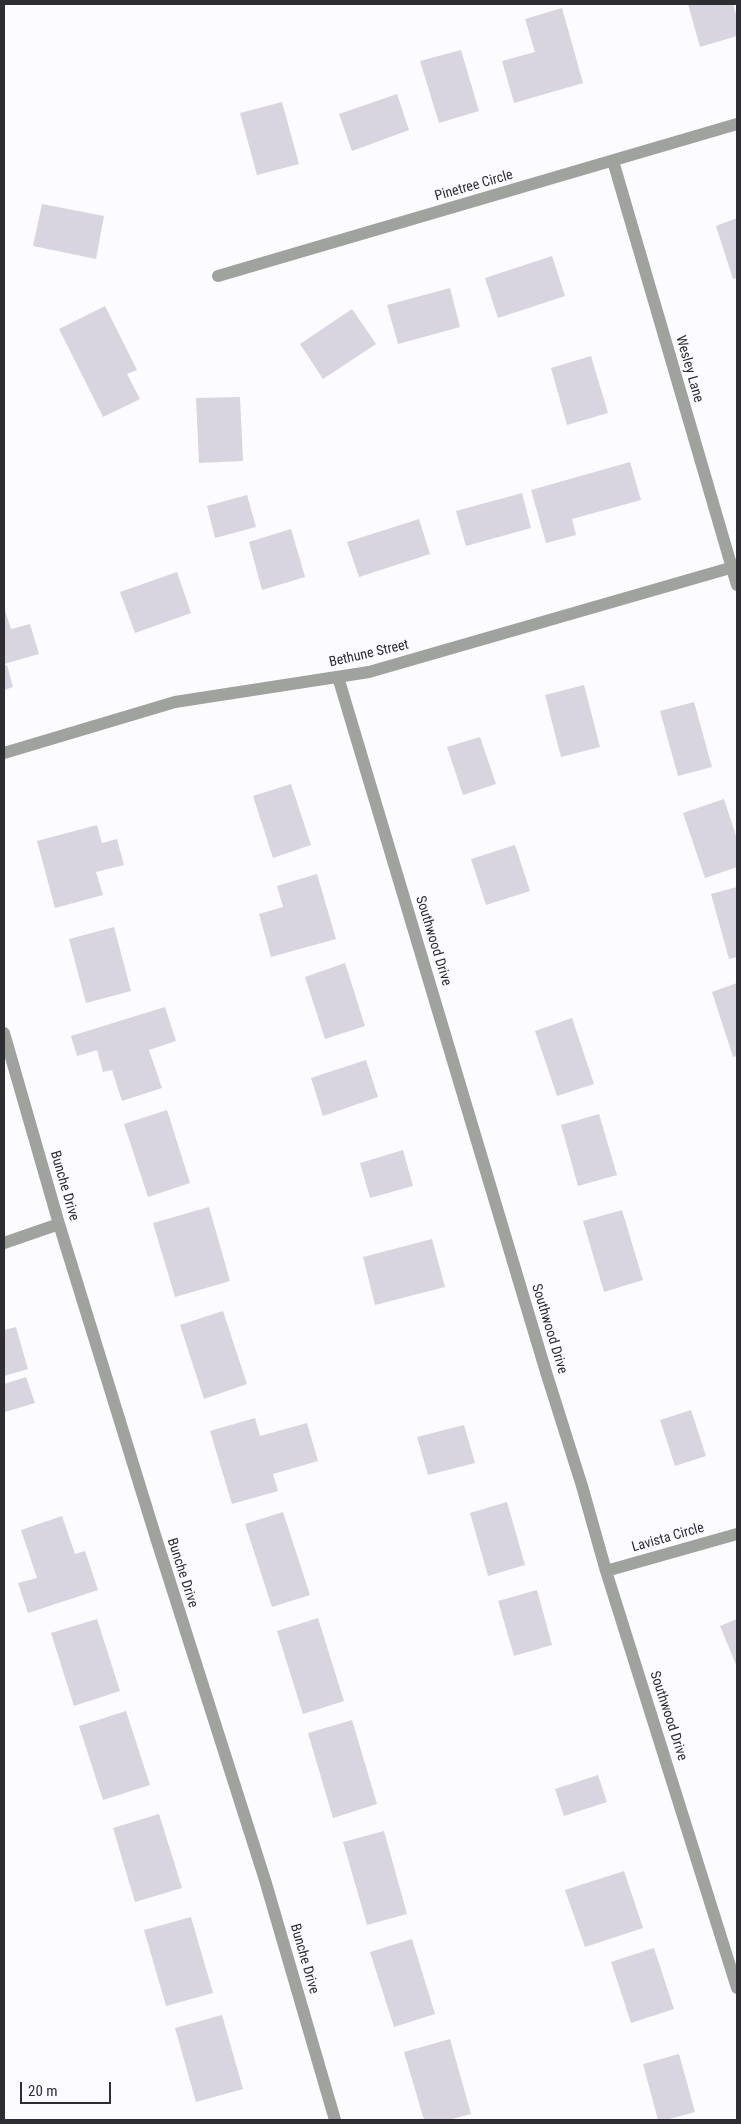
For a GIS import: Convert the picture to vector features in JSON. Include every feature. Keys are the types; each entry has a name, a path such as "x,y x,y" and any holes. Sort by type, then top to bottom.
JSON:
{"street":[{"name":"Pinetree Circle","path":"218,276 737,124"},
{"name":"Wesley Lane","path":"612,161 734,566 737,585"},
{"name":"Bethune Street","path":"4,753 175,702 369,672 734,566"},
{"name":"Southwood Drive","path":"338,677 606,1571 737,1988"},
{"name":"Bunche Drive","path":"4,1033 59,1224 156,1538 265,1880 335,2120"},
{"path":"4,1243 59,1224"},
{"name":"Lavista Circle","path":"606,1571 737,1534"}],"building":[{"path":"688,4 733,4 737,18 737,36 700,47"},
{"path":"562,8 583,83 514,103 502,61 535,52 525,19"},
{"path":"461,50 479,111 439,123 420,61"},
{"path":"397,94 409,130 352,151 339,114"},
{"path":"282,102 299,164 257,175 240,113"},
{"path":"42,204 104,216 96,259 33,246"},
{"path":"737,218 737,278 733,279 716,226"},
{"path":"552,256 565,296 498,318 485,278"},
{"path":"450,288 460,327 398,344 387,305"},
{"path":"105,306 137,370 127,374 140,399 103,417 59,329"},
{"path":"352,309 376,344 323,379 300,344"},
{"path":"591,356 608,413 567,425 551,368"},
{"path":"240,397 243,461 199,463 196,398"},
{"path":"630,462 641,500 572,519 576,535 546,543 531,490"},
{"path":"522,493 531,528 466,546 456,511"},
{"path":"247,495 256,527 215,538 207,506"},
{"path":"419,519 430,554 359,577 347,542"},
{"path":"291,529 305,577 262,590 249,542"},
{"path":"177,572 191,613 135,633 120,592"},
{"path":"4,607 11,629 30,624 39,654 4,664"},
{"path":"7,665 13,687 4,690 4,666"},
{"path":"584,685 600,747 561,757 545,695"},
{"path":"694,702 712,767 678,776 660,711"},
{"path":"480,737 496,784 463,795 447,747"},
{"path":"291,784 311,845 273,858 253,796"},
{"path":"724,799 737,839 737,867 705,878 683,813"},
{"path":"97,825 102,843 117,839 124,865 96,872 103,895 55,908 37,841"},
{"path":"515,845 530,891 486,905 471,859"},
{"path":"317,874 336,939 271,957 259,914 283,907 277,886"},
{"path":"737,887 737,957 729,959 711,894"},
{"path":"114,927 131,991 86,1003 69,939"},
{"path":"345,963 365,1026 325,1039 305,977"},
{"path":"737,983 737,1056 733,1057 712,992"},
{"path":"165,1007 176,1041 149,1050 162,1088 122,1101 112,1070 103,1072 97,1050 77,1056 71,1036"},
{"path":"572,1018 594,1084 557,1096 535,1031"},
{"path":"366,1060 378,1097 323,1116 311,1078"},
{"path":"167,1110 190,1183 148,1197 124,1124"},
{"path":"599,1114 617,1175 578,1186 561,1125"},
{"path":"403,1150 413,1186 370,1198 360,1163"},
{"path":"209,1207 230,1281 175,1297 153,1223"},
{"path":"622,1210 643,1280 604,1292 583,1221"},
{"path":"432,1239 445,1287 375,1305 363,1257"},
{"path":"223,1311 247,1384 204,1399 180,1325"},
{"path":"16,1327 28,1369 4,1376 4,1330"},
{"path":"26,1377 35,1403 5,1412 4,1384"},
{"path":"691,1410 706,1456 675,1466 660,1420"},
{"path":"255,1418 260,1436 307,1423 318,1461 273,1474 278,1491 232,1504 210,1431"},
{"path":"464,1425 475,1463 428,1475 417,1437"},
{"path":"507,1502 525,1565 488,1576 470,1513"},
{"path":"283,1512 310,1595 272,1607 245,1524"},
{"path":"62,1516 75,1554 85,1551 98,1590 28,1613 18,1583 37,1578 21,1530"},
{"path":"537,1590 552,1645 514,1656 498,1601"},
{"path":"318,1618 344,1701 303,1714 277,1631"},
{"path":"97,1619 120,1691 74,1706 51,1633"},
{"path":"737,1619 737,1667 720,1626"},
{"path":"126,1711 150,1785 103,1800 79,1726"},
{"path":"352,1720 377,1804 333,1818 308,1733"},
{"path":"598,1775 607,1802 564,1816 555,1789"},
{"path":"159,1814 182,1888 135,1902 113,1828"},
{"path":"384,1831 407,1914 367,1925 343,1842"},
{"path":"624,1871 643,1928 585,1947 565,1890"},
{"path":"191,1917 213,1993 166,2006 144,1930"},
{"path":"412,1939 435,2014 394,2027 370,1952"},
{"path":"654,1948 674,2009 631,2023 611,1962"},
{"path":"222,2015 243,2089 196,2102 175,2028"},
{"path":"450,2039 471,2114 448,2120 424,2120 404,2052"},
{"path":"679,2054 695,2112 666,2120 658,2120 643,2064"}]}
